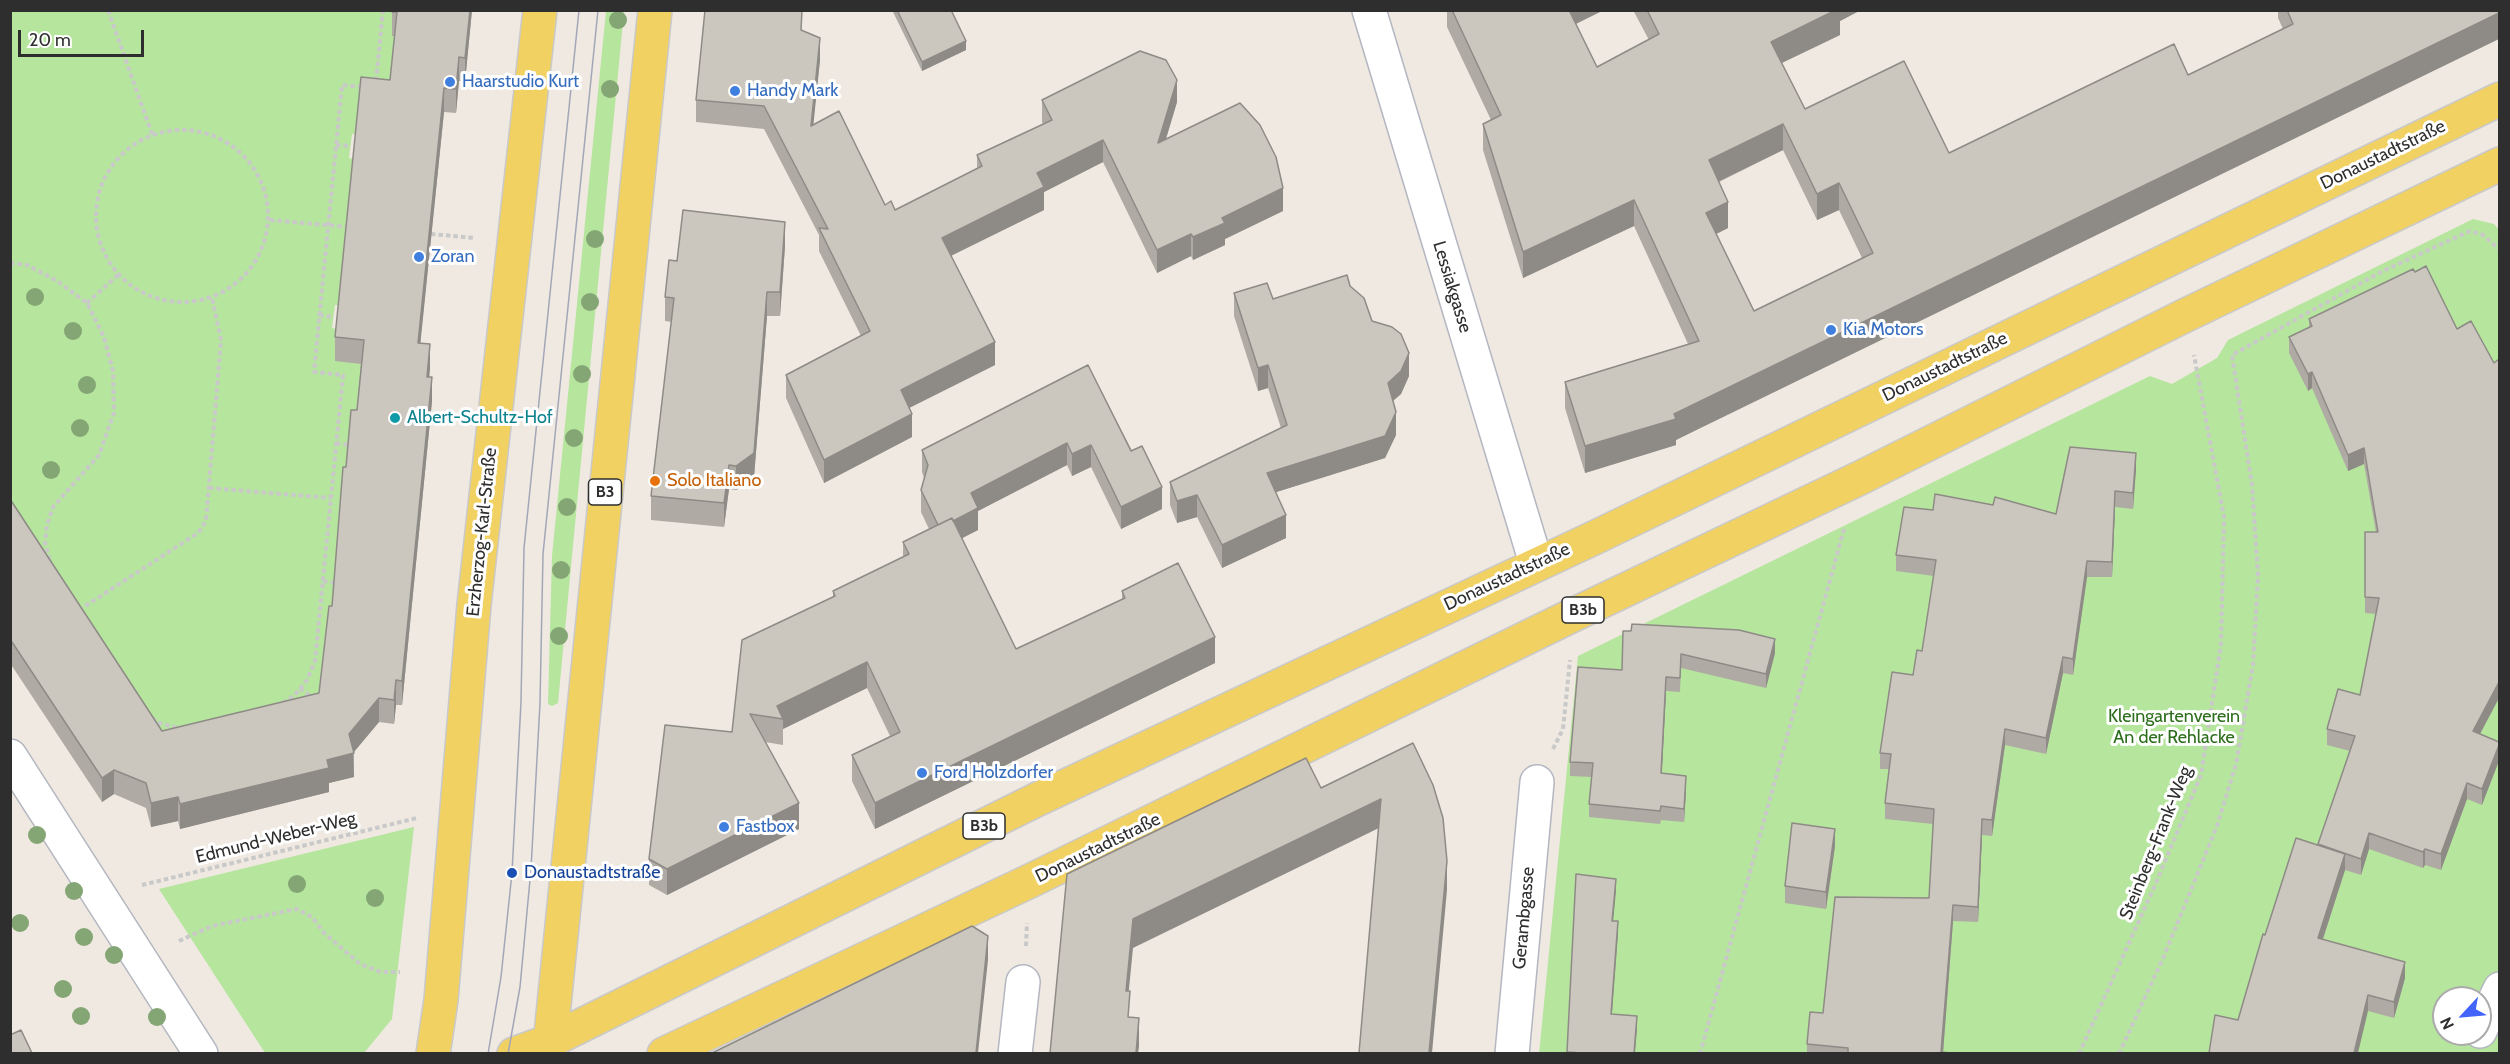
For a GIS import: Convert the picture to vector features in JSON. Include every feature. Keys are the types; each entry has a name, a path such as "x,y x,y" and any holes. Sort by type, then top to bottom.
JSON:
{"main road":[{"name":"Erzherzog-Karl-Straße","path":"433,1053 441,1000 455,809 475,593 540,10"},
{"name":"B3","path":"549,1047 655,10"},
{"name":"Donaustadtstraße","path":"514,1053 549,1047 1036,800 1536,562 1606,531 2499,99"},
{"name":"Donaustadtstraße","path":"664,1053 1030,881 2499,164"}],"street":[{"name":"Lessiakgasse","path":"1369,10 1536,562"},
{"path":"10,756 201,1053"},
{"name":"Gerambgasse","path":"1512,1053 1537,782"},
{"path":"1015,1053 1023,982"},
{"path":"2492,1004 2499,989"}],"path":[{"path":"108,10 152,134"},
{"path":"376,88 383,10"},
{"path":"382,22 393,24"},
{"path":"278,706 300,688 315,661 343,375 314,372 342,85 364,87"},
{"path":"186,128 219,137 247,157 264,186 270,220 261,253 241,280 212,298 178,303 145,295 118,275 100,246 95,212 103,178 123,151 152,134 186,128"},
{"path":"336,145 351,146"},
{"path":"270,220 348,227"},
{"path":"2119,1053 2164,956 2217,826 2236,764 2253,665 2258,565 2252,484 2232,355 2383,271 2470,231 2483,235 2499,250"},
{"path":"431,234 479,238"},
{"path":"10,263 27,266 57,281 87,303 104,337 113,371 114,413 99,455 53,507 47,525 45,543 54,570"},
{"path":"87,303 118,275"},
{"path":"79,610 198,533 206,521 221,340 212,298"},
{"path":"320,315 333,317"},
{"name":"Steinberg-Frank-Weg","path":"2079,1053 2156,883 2201,775 2221,644 2224,517 2193,347"},
{"path":"336,443 350,445"},
{"path":"209,488 331,498"},
{"path":"1700,1053 1846,523"},
{"path":"39,564 49,557"},
{"path":"323,581 336,583"},
{"path":"74,602 84,619"},
{"path":"1537,782 1563,729 1571,651"},
{"path":"300,688 316,701"},
{"path":"145,713 166,725 185,728"},
{"path":"162,735 166,725"},
{"name":"Edmund-Weber-Weg","path":"142,885 417,818"},
{"path":"179,941 212,926 297,909 312,917 324,933 360,964 381,972 400,972"}],"green space":[{"path":"10,11 400,11 392,36 397,36 390,104 358,135 352,134 349,158 356,159 340,305 335,305 332,328 338,329 364,364 329,699 156,757 10,523"},
{"path":"606,11 624,11 558,703 552,706 548,704 552,556"},
{"name":"Kleingartenverein An der Rehlacke","path":"2473,219 2494,224 2500,231 2499,1053 1539,1054 1578,656 2150,376 2172,384 2217,358 2228,340"},
{"path":"414,827 392,1019 364,1053 265,1053 159,889"}],"building":[{"name":"Albert-Schultz-Hof","path":"392,10 470,10 465,58 459,57 456,89 444,88 418,343 430,344 427,377 432,377 402,681 396,680 394,700 379,698 349,734 354,753 327,760 329,768 180,804 178,797 151,803 146,783 114,770 102,778 10,639 10,499 162,731 319,693 329,606 332,606 343,467 346,467 351,410 357,410 364,340 335,337 361,77 390,80 397,12 392,12"},
{"path":"705,10 802,10 801,30 820,38 811,126 839,111 885,205 891,201 895,210 982,166 977,155 1052,120 1042,100 1140,51 1166,60 1177,80 1158,143 1240,103 1260,125 1276,157 1283,188 1222,218 1225,223 1193,237 1191,234 1157,250 1103,140 1037,173 1044,187 942,238 995,342 901,390 912,414 824,460 786,375 870,331 819,228 828,229 764,106 696,100"},
{"path":"897,10 951,10 966,41 922,62"},
{"path":"1452,10 1569,10 1597,67 1659,34 1647,10 1836,10 1771,42 1805,109 1904,61 1949,153 2174,44 2188,75 2293,24 2287,10 2499,10 2499,13 1674,414 1676,419 1585,446 1565,382 1699,341 1634,200 1523,252 1483,124 1501,115","holes":["1783,124 1817,194 1839,183 1873,253 1754,311 1706,213 1728,202 1709,160"]},
{"path":"683,210 785,222 780,292 767,292 754,453 736,466 729,465 724,503 651,496 674,298 665,297 669,260 677,261"},
{"path":"2426,266 2457,329 2471,321 2494,363 2499,359 2499,682 2473,731 2499,742 2499,745 2482,789 2467,783 2441,854 2425,849 2423,852 2369,833 2361,859 2318,844 2355,736 2327,729 2338,689 2360,695 2379,598 2365,597 2365,532 2378,532 2364,448 2348,455 2312,372 2308,374 2289,337 2312,326 2309,319 2413,269 2415,272"},
{"path":"1347,275 1350,286 1364,298 1372,321 1392,327 1401,334 1409,353 1401,371 1388,383 1396,412 1385,436 1267,473 1286,515 1222,545 1197,495 1177,501 1170,482 1287,425 1268,365 1258,368 1234,293 1267,283 1273,299"},
{"path":"1088,365 1131,451 1142,446 1162,487 1121,507 1091,445 1072,454 1067,443 971,493 978,508 953,521 952,518 938,525 921,490 928,465 922,450"},
{"path":"2070,447 2136,453 2133,493 2115,491 2112,562 2087,561 2073,659 2063,657 2046,738 2005,729 1992,820 1982,819 1978,907 1953,905 1941,1052 1951,1053 1848,1053 1848,1048 1807,1044 1810,1012 1823,1013 1835,897 1929,898 1934,809 1885,803 1891,754 1880,753 1892,672 1913,675 1917,650 1922,651 1936,560 1896,555 1904,507 1933,510 1935,494 1993,505 1995,497 2056,514"},
{"path":"952,518 1016,649 1125,598 1122,591 1178,563 1215,637 875,803 852,755 900,732 867,662 777,706 783,719 750,714 799,803 667,869 649,859 665,725 732,732 742,640 835,596 833,591 909,554 903,542"},
{"path":"1632,624 1739,630 1775,639 1766,674 1681,654 1680,678 1666,677 1661,773 1686,776 1684,809 1661,806 1660,811 1589,804 1593,763 1570,762 1578,667 1622,670 1623,631 1631,631"},
{"path":"1413,743 1433,785 1443,818 1447,861 1429,1053 1359,1053 1381,799 1133,919 1126,991 1130,991 1128,1017 1139,1018 1136,1053 1050,1053 1067,874 1306,758 1321,788"},
{"path":"1792,823 1835,829 1826,892 1785,886"},
{"path":"2296,838 2345,854 2318,938 2405,962 2394,1002 2368,995 2354,1053 2209,1053 2215,1015 2238,1020 2263,934 2265,935"},
{"path":"1576,874 1616,879 1612,921 1618,921 1611,1014 1637,1016 1634,1053 1567,1052"},
{"path":"972,926 988,936 976,1053 712,1053"},
{"path":"21,1030 32,1053 10,1053 10,1035"}],"tram line":[{"path":"488,1054 501,977 512,873 521,702 524,548 579,10"},
{"path":"508,1054 520,987 531,869 540,703 543,554 598,10"}],"place":[{"name":"Haarstudio Kurt","path":"450,82"},
{"name":"Handy Mark","path":"735,91"},
{"name":"Zoran","path":"419,257"},
{"name":"Kia Motors","path":"1831,330"},
{"name":"Albert-Schultz-Hof","path":"395,418"},
{"name":"Solo Italiano","path":"655,481"},
{"name":"Ford Holzdorfer","path":"922,773"},
{"name":"Fastbox","path":"724,827"},
{"name":"Donaustadtstraße","path":"512,873"}]}
